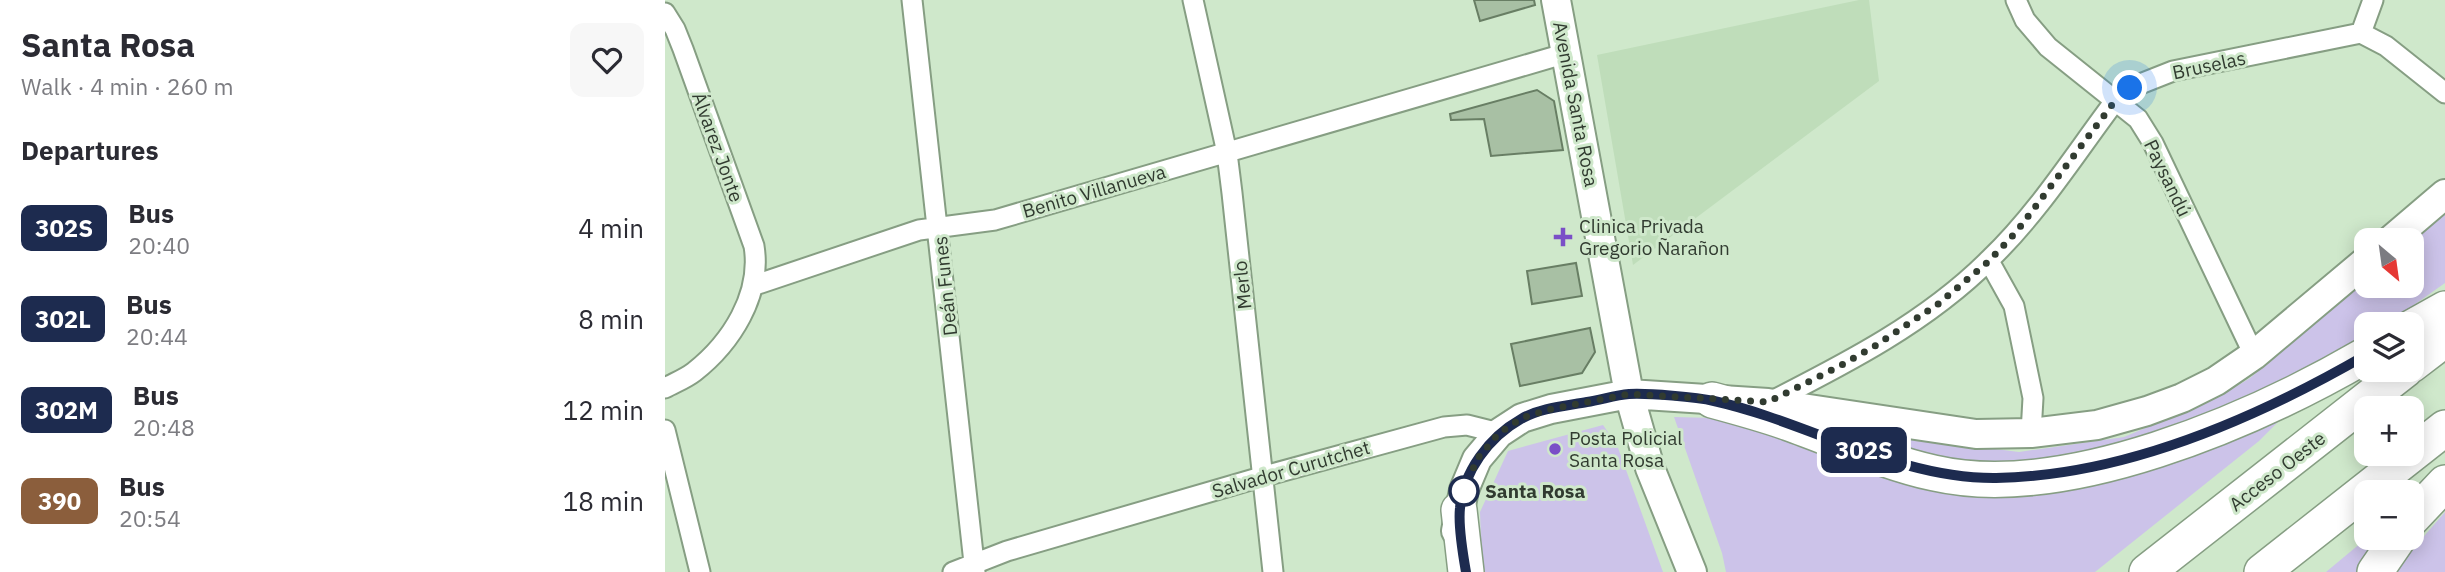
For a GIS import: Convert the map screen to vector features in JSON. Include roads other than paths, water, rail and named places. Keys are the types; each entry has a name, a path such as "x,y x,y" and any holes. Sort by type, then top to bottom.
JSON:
{"highway":[{"path":"2424,321 2445,309"},
{"path":"2424,355 2445,339"},
{"path":"1712,400 1785,421 1933,473 1962,478 2042,476 2134,457 2202,433 2251,413 2354,361"},
{"name":"Acceso Oeste","path":"2147,572 2389,382"},
{"path":"2262,572 2445,428"},
{"path":"2424,505 2445,483"},
{"path":"1459,510 1466,572"},
{"path":"2375,572 2390,550"}],"street":[{"name":"Deán Funes","path":"912,0 975,568"},
{"name":"Merlo","path":"1193,0 1227,153 1273,572"},
{"name":"Avenida Santa Rosa","path":"1556,0 1629,394 1650,468 1692,572"},
{"name":"Paysandú","path":"2015,0 2025,20 2048,47 2138,119 2153,143 2254,355"},
{"path":"2373,0 2361,33 2386,46 2445,93"},
{"name":"Álvarez Jonte","path":"665,13 683,49 754,246 757,261 755,285"},
{"name":"Bruselas","path":"1768,402 1840,366 1892,335 1938,304 1989,261 2017,231 2115,101 2130,88 2173,71 2361,33"},
{"name":"Benito Villanueva","path":"755,285 919,230 995,220 1567,54"},
{"path":"2405,228 2445,194"},
{"path":"1989,261 2014,306 2033,398 2031,433"},
{"path":"1449,572 1459,510 1477,459 1499,433 1522,418 1551,409 1629,394 1768,402 1976,435 2031,433 2097,425 2147,411 2216,381 2254,355 2354,271"},
{"path":"665,388 692,373 717,350 740,319 755,285"},
{"name":"Salvador Curutchet","path":"953,572 975,568 1261,477 1444,427 1467,425 1499,433"},
{"path":"665,430 700,572"}],"place":[{"name":"Clinica Privada Gregorio Ñarañon","path":"1563,237"},
{"name":"Posta Policial Santa Rosa","path":"1555,449"},
{"name":"Santa Rosa","path":"1464,491"}]}
